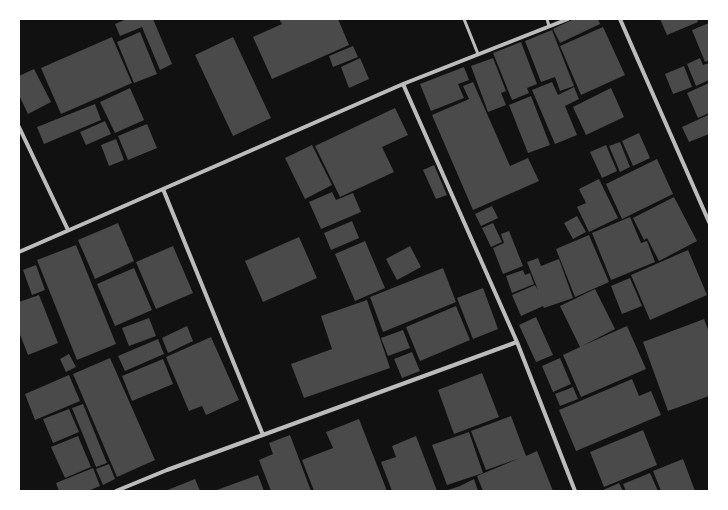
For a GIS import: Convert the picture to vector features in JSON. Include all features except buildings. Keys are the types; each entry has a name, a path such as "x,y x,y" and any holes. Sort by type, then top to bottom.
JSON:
{"street":[{"path":"19,252 403,84 568,19"},
{"path":"620,19 709,222"},
{"path":"403,84 517,342 575,491"},
{"path":"19,127 68,230"},
{"path":"163,189 263,435"},
{"path":"116,491 167,470 517,342"}],"lane":[{"path":"464,19 478,54"},
{"path":"546,19 549,26"}]}
